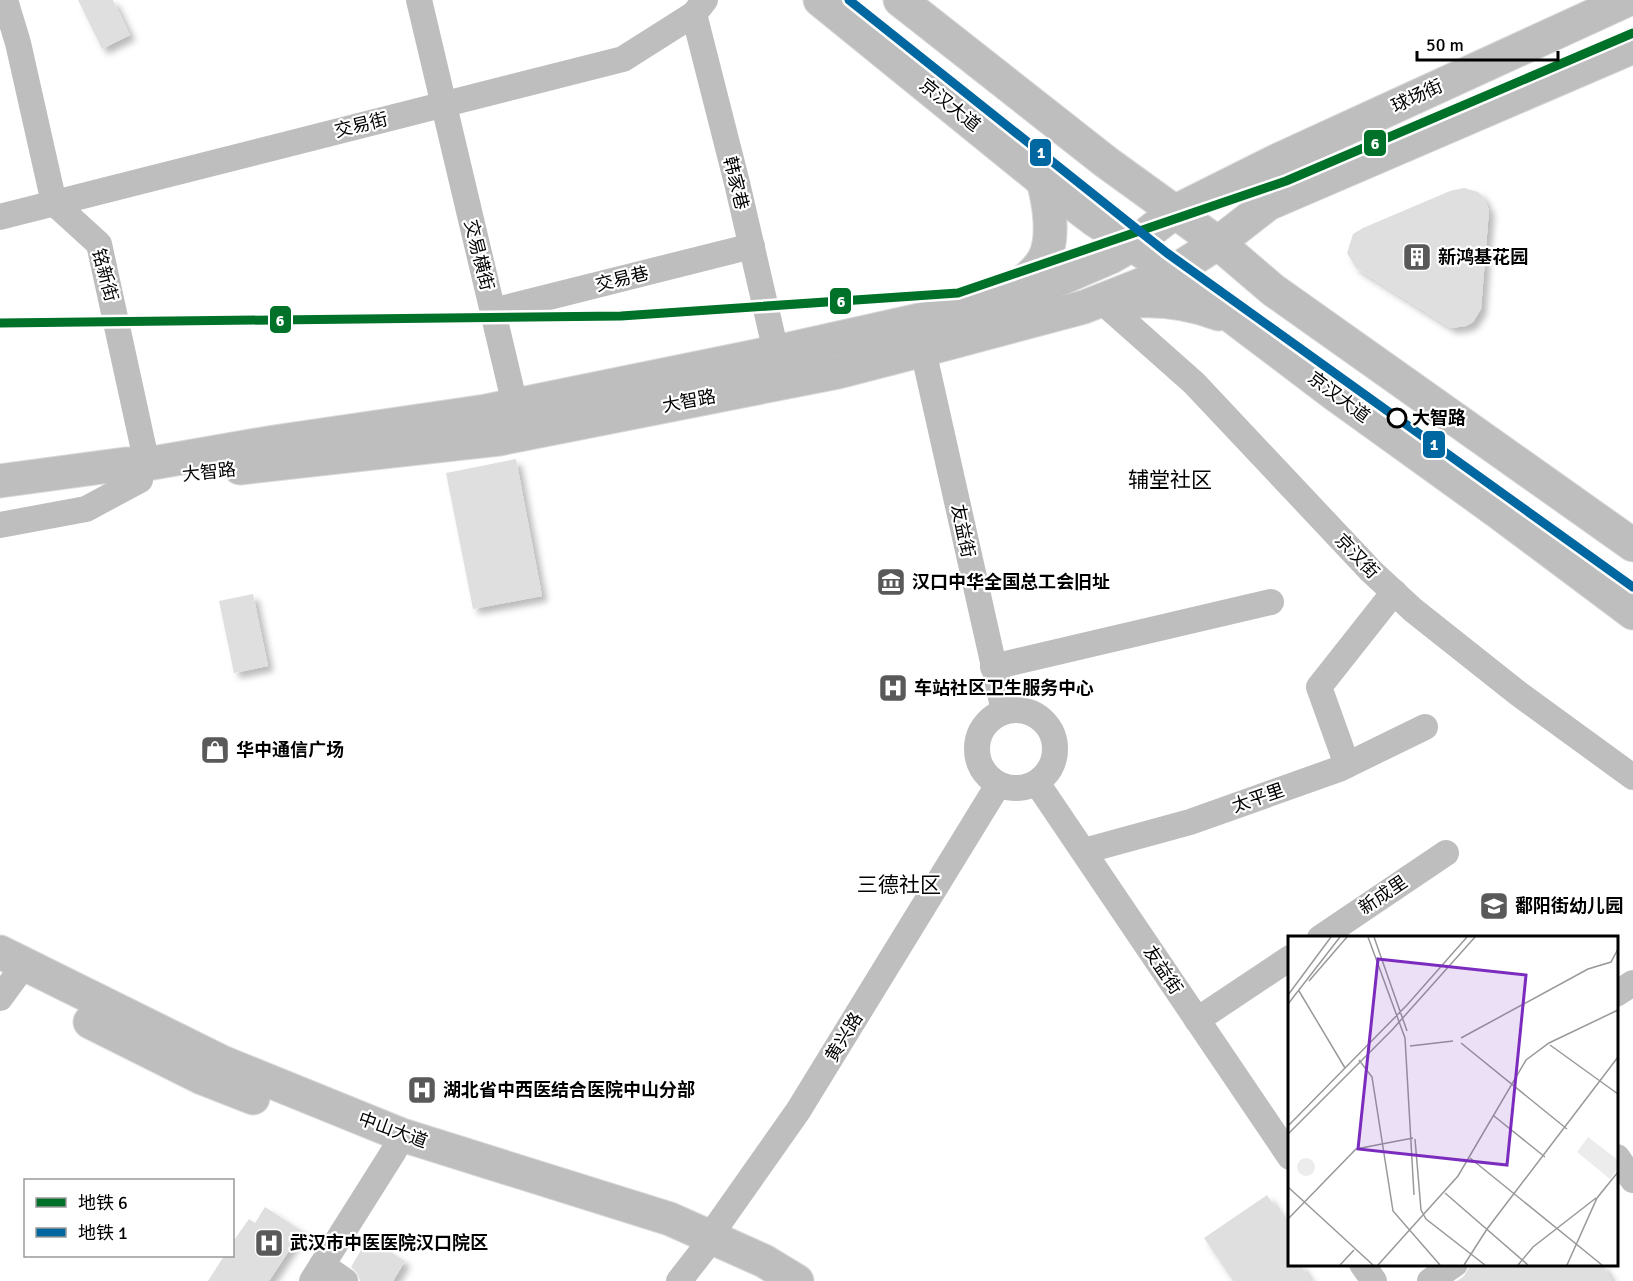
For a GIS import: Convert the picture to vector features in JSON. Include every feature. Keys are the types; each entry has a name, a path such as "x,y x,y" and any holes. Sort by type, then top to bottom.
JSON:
{"main road":[{"name":"京汉大道","path":"820,0 1043,181 1240,321 1333,393 1633,613"},
{"path":"900,0 1110,165 1218,243 1273,290 1633,545"},
{"name":"球场街","path":"1176,211 1276,161 1627,0"},
{"path":"1218,243 1268,204 1633,47"},
{"path":"1110,165 1145,180 1173,185 1225,178 1276,161"},
{"path":"986,305 1017,287 1044,258 1050,226 1048,201 1043,181"},
{"name":"大智路","path":"0,499 274,441 515,405 776,352 986,305 1059,279 1111,257 1132,245 1176,211"},
{"name":"大智路","path":"0,482 499,439 838,372 1084,307 1173,272 1218,243"},
{"path":"1106,305 1131,301 1155,301 1203,308 1240,321"},
{"name":"中山大道","path":"7,975 222,1062 398,1143 670,1219 707,1242 761,1281"},
{"name":"中山大道","path":"707,1242 764,1262 797,1281"}],"street":[{"path":"5,0 18,43 54,203"},
{"name":"交易横街","path":"419,0 515,405"},
{"name":"交易街","path":"0,217 623,59 699,7"},
{"name":"韩家巷","path":"699,7 776,352"},
{"name":"铭新街","path":"54,203 99,244 137,469"},
{"name":"交易巷","path":"492,311 752,246"},
{"name":"京汉街","path":"1106,305 1194,384 1371,571 1413,610 1519,694 1633,777"},
{"name":"友益街","path":"923,350 1004,711"},
{"name":"大智路","path":"0,475 137,469"},
{"name":"大智路","path":"0,525 86,509 137,469"},
{"path":"1347,765 1319,687 1394,592"},
{"path":"993,667 1271,602"},
{"path":"1022,710 1035,714 1046,723 1053,735 1056,748 1054,761 1037,783 1025,788 1011,789 998,785 987,776 976,754 977,740 982,728 992,717 1004,711 1022,710"},
{"name":"太平里","path":"1084,851 1190,822 1347,765 1425,727"},
{"name":"友益街","path":"1037,783 1288,1154"},
{"name":"黄兴路","path":"679,1281 798,1111 998,785"},
{"name":"新成里","path":"1323,936 1446,853"},
{"path":"1197,1020 1288,959"},
{"path":"1618,993 1633,983"},
{"path":"345,1281 317,1273 398,1143"},
{"path":"1618,1156 1633,1146"},
{"path":"1618,1158 1633,1180"},
{"path":"1363,1266 1374,1281"},
{"path":"1430,1281 1452,1266"}],"building":[{"path":"78,0 113,0 130,35 102,49"},
{"name":"新鸿基花园","path":"1464,188 1478,192 1489,210 1481,309 1473,322 1466,326 1451,328 1356,268 1347,253 1353,234 1363,228 1450,191"},
{"path":"516,459 542,596 473,609 446,473"},
{"path":"253,594 268,666 234,673 219,601"},
{"path":"1267,1195 1288,1225 1288,1266 1301,1266 1311,1281 1233,1281 1204,1238"},
{"path":"265,1207 302,1231 269,1281 208,1281 223,1257 234,1257 234,1240 249,1219 255,1223"},
{"path":"368,1238 405,1261 393,1281 360,1281 358,1274 351,1267"},
{"path":"1470,1266 1603,1266 1612,1281 1457,1281 1464,1276"}],"metro line":[{"name":"1","path":"849,0 1167,253 1633,587"},
{"name":"6","path":"0,323 621,316 958,293 1286,181 1633,33"}],"place":[{"name":"新鸿基花园","path":"1417,257"},
{"name":"大智路","path":"1397,418"},
{"name":"汉口中华全国总工会旧址","path":"891,582"},
{"name":"车站社区卫生服务中心","path":"893,688"},
{"name":"华中通信广场","path":"215,750"},
{"name":"鄱阳街幼儿园","path":"1494,906"},
{"name":"湖北省中西医结合医院中山分部","path":"422,1090"},
{"name":"武汉市中医医院汉口院区","path":"269,1243"}],"district":[{"name":"辅堂社区","path":"1170,480"},
{"name":"三德社区","path":"899,885"}]}
